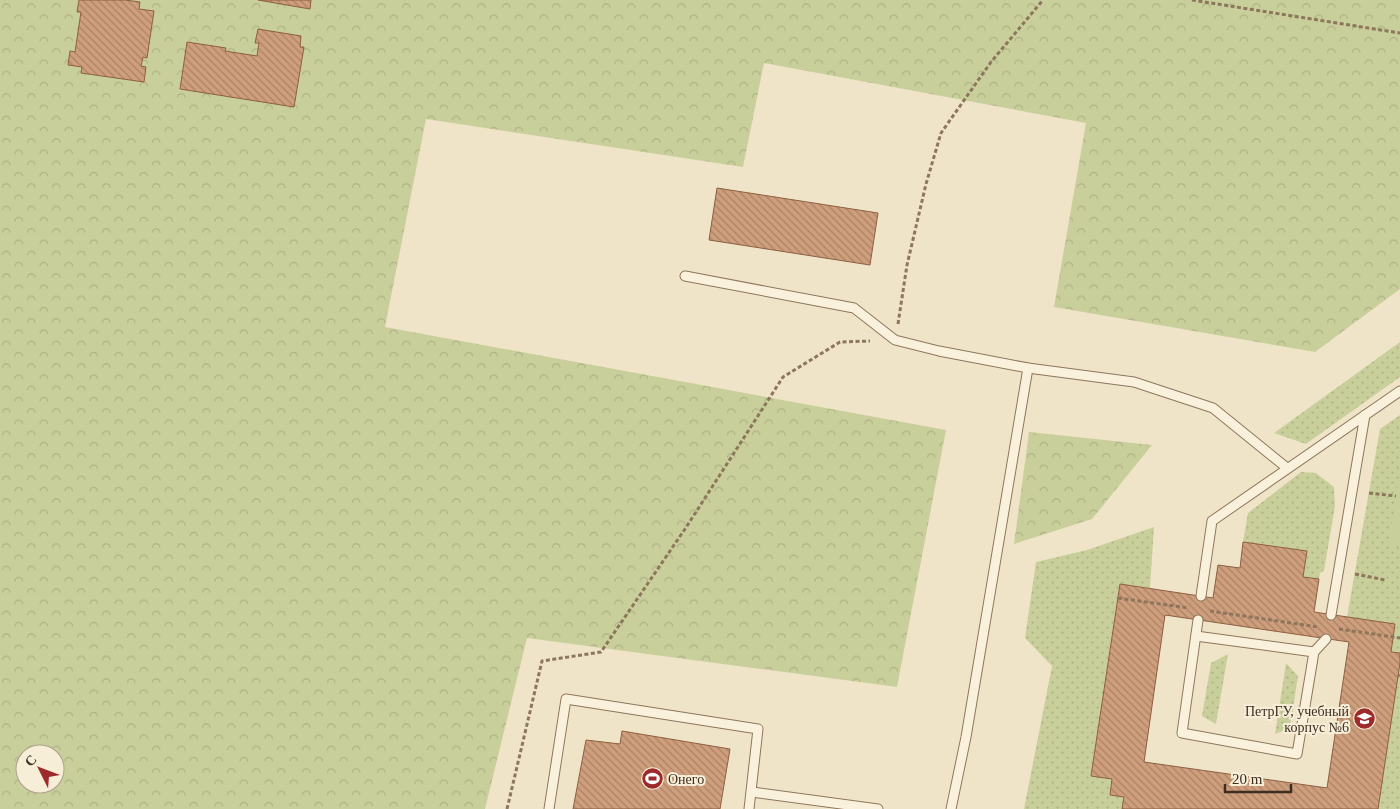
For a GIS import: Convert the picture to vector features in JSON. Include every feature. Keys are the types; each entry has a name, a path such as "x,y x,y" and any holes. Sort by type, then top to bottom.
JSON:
{"lane":[{"path":"685,276 854,308 895,340 939,351 1028,368 1134,382 1213,408 1287,468"},
{"path":"951,809 966,737 1028,368"},
{"path":"1201,596 1212,521 1400,391"},
{"path":"1331,615 1365,415"},
{"path":"1198,620 1182,734 1297,754 1314,652 1326,639"},
{"path":"1196,636 1314,652"},
{"path":"549,809 566,699 758,729 749,809"},
{"path":"752,792 878,809"}],"path":[{"path":"507,809 542,661 600,652 685,528 783,377 840,342 895,340 907,265 926,184 941,132 991,62 1043,0"},
{"path":"1192,0 1400,33"},
{"path":"1369,493 1396,496"},
{"path":"1355,574 1385,580"},
{"path":"1118,598 1190,609"},
{"path":"1208,611 1319,627"},
{"path":"1336,629 1400,638"}],"green space":[{"path":"0,0 1400,0 1400,289 1315,352 1054,307 1086,123 764,63 743,167 426,119 385,327 946,430 897,687 527,638 485,809 0,809"},
{"path":"1400,342 1400,377 1306,444 1274,433"},
{"path":"1400,415 1400,653 1391,652 1347,617 1380,429"},
{"path":"1029,432 1152,445 1092,519 1014,544"},
{"path":"1400,469 1400,545 1389,543"},
{"path":"1301,472 1316,473 1334,487 1335,506 1324,571 1320,573 1319,579 1303,577 1307,552 1243,542 1248,513"},
{"path":"1154,527 1150,588 1120,584 1091,776 1112,779 1110,795 1124,797 1122,809 1024,809 1052,666 1025,638 1036,562 1087,550"},
{"path":"1228,654 1216,724 1202,716 1211,663"},
{"path":"1286,663 1298,676 1290,728 1275,734"},
{"path":"1400,663 1400,809 1378,809 1398,675"}],"building":[{"path":"79,0 125,0 140,2 139,9 154,11 147,58 143,57 141,66 146,67 144,82 81,73 82,67 68,65 70,51 75,52 81,12 77,12"},
{"path":"258,0 311,0 310,9"},
{"path":"258,29 301,36 300,47 304,47 294,107 180,89 187,42 226,48 225,51 257,56 259,43 255,43"},
{"path":"717,188 878,213 870,265 709,240"},
{"name":"ПетрГУ, учебный корпус №6","path":"1243,542 1307,551 1303,577 1319,579 1314,612 1395,624 1391,652 1400,653 1400,663 1378,809 1122,809 1124,797 1110,795 1112,779 1091,776 1120,584 1213,598 1218,565 1240,568","holes":["1165,615 1349,642 1327,788 1144,762"]},
{"name":"Онего","path":"622,731 730,749 720,809 573,809 586,740 620,744"}],"place":[{"name":"ПетрГУ, учебный корпус №6","path":"1365,719"},
{"name":"Онего","path":"652,779"}]}
